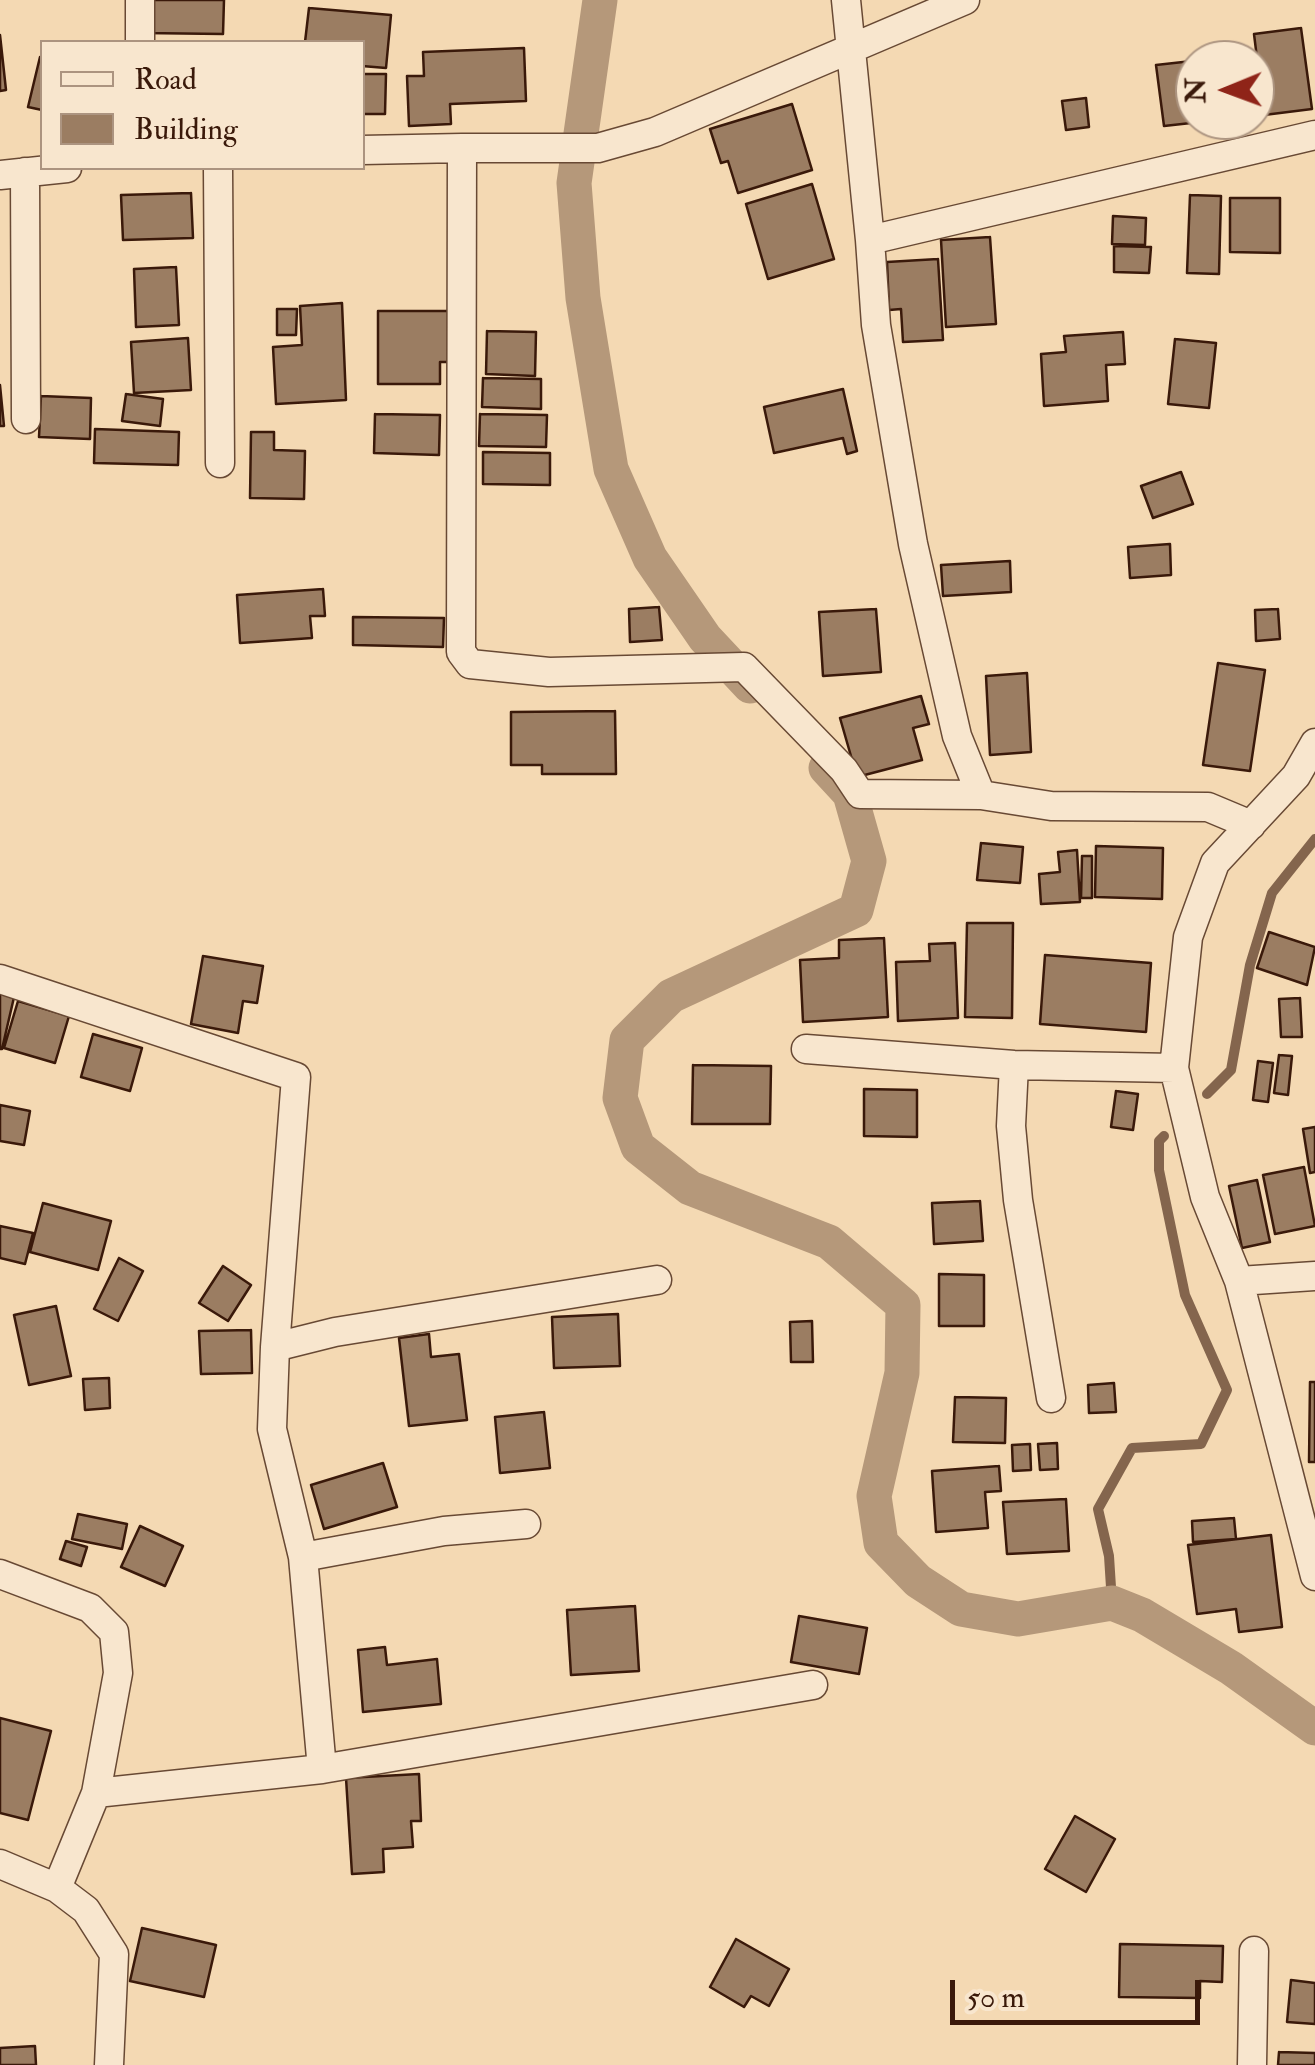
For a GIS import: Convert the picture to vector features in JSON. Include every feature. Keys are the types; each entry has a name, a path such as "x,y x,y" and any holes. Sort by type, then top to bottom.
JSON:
{"street":[{"path":"140,0 140,40"},
{"path":"846,0 876,325 913,544 957,736 980,796"},
{"path":"365,150 598,148 655,132 965,0"},
{"path":"870,240 1315,135"},
{"path":"462,148 460,652 470,664 549,672 744,666 844,770 860,794 980,796 1051,806 1208,808 1251,825"},
{"path":"26,419 13,174 49,170"},
{"path":"218,170 220,463"},
{"path":"1313,1559 1238,1281 1206,1196 1174,1068 1188,938 1214,863 1296,776 1315,744"},
{"path":"0,979 296,1077 272,1429 303,1557 322,1769"},
{"path":"806,1049 1014,1065 1174,1068"},
{"path":"1014,1065 1011,1126 1018,1200 1050,1398"},
{"path":"1238,1281 1315,1276"},
{"path":"275,1347 334,1332 656,1280"},
{"path":"303,1557 444,1531 526,1524"},
{"path":"0,1574 90,1608 114,1632 118,1673 96,1793 58,1888"},
{"path":"96,1793 322,1769 813,1685"},
{"path":"0,1864 58,1888 86,1910 114,1954 108,2065"},
{"path":"1252,2065 1254,1951"}],"building":[{"path":"144,0 224,0 223,34 143,33"},
{"path":"309,8 391,15 386,68 365,66 365,40 305,40"},
{"path":"1301,28 1312,109 1275,114 1275,40 1255,40 1254,34"},
{"path":"0,35 6,90 0,91"},
{"path":"524,48 526,101 450,104 451,124 409,126 407,76 424,76 423,52"},
{"path":"40,57 40,110 28,107"},
{"path":"1175,63 1175,125 1164,126 1156,65"},
{"path":"365,74 386,74 385,114 365,114"},
{"path":"1086,98 1089,127 1066,130 1062,101"},
{"path":"792,104 812,170 738,193 728,161 721,163 710,129"},
{"path":"812,184 834,259 768,279 746,204"},
{"path":"191,193 193,238 123,240 121,195"},
{"path":"1190,195 1221,196 1219,274 1187,273"},
{"path":"1230,198 1280,198 1280,253 1230,252"},
{"path":"1113,216 1146,218 1145,245 1112,244"},
{"path":"990,237 996,324 946,327 941,240"},
{"path":"1114,246 1151,247 1149,273 1114,272"},
{"path":"938,259 943,340 903,342 901,309 889,310 887,262"},
{"path":"176,267 179,325 136,327 134,269"},
{"path":"342,303 346,400 276,404 273,347 302,345 300,306"},
{"path":"277,309 297,309 296,335 277,335"},
{"path":"378,311 450,311 450,362 440,362 440,384 378,384"},
{"path":"487,331 536,332 535,376 486,374"},
{"path":"1123,332 1125,364 1106,365 1108,401 1044,406 1041,354 1066,352 1064,336"},
{"path":"188,338 191,390 134,393 131,342"},
{"path":"1175,339 1216,343 1209,408 1168,404"},
{"path":"483,378 541,379 541,409 482,407"},
{"path":"0,385 4,426 0,426"},
{"path":"843,389 857,451 847,454 843,438 774,453 764,407"},
{"path":"126,394 163,399 160,426 122,421"},
{"path":"41,396 91,398 90,439 39,437"},
{"path":"375,414 440,415 439,455 374,453"},
{"path":"480,414 547,415 546,447 479,446"},
{"path":"95,429 179,432 178,465 94,463"},
{"path":"251,432 274,432 274,450 305,451 304,499 250,498"},
{"path":"483,452 550,453 550,485 483,484"},
{"path":"1181,472 1193,504 1153,518 1141,486"},
{"path":"1170,544 1171,575 1130,578 1128,547"},
{"path":"1010,561 1011,592 943,596 941,565"},
{"path":"323,589 325,616 310,616 312,638 240,643 237,595"},
{"path":"659,607 662,640 630,642 629,609"},
{"path":"876,609 881,672 823,676 819,612"},
{"path":"1278,609 1280,639 1256,641 1255,610"},
{"path":"353,617 444,618 443,647 353,645"},
{"path":"1218,663 1265,670 1250,771 1203,765"},
{"path":"1027,673 1031,752 990,755 986,676"},
{"path":"921,696 929,724 913,728 922,760 857,777 840,718"},
{"path":"615,711 616,774 542,774 542,765 511,765 511,712"},
{"path":"981,843 1023,847 1020,883 977,880"},
{"path":"1096,846 1163,848 1162,899 1095,897"},
{"path":"1077,850 1080,902 1041,904 1039,874 1060,872 1058,852"},
{"path":"1082,856 1092,856 1092,898 1081,898"},
{"path":"967,923 1013,923 1012,1018 965,1017"},
{"path":"1269,932 1315,947 1307,985 1257,968"},
{"path":"884,938 888,1017 803,1022 800,960 839,958 839,940"},
{"path":"955,943 958,1018 898,1021 896,962 930,961 929,944"},
{"path":"1045,955 1151,963 1146,1032 1040,1024"},
{"path":"203,956 263,966 257,1003 243,1001 238,1033 191,1024"},
{"path":"0,990 15,993 2,1049 0,1049"},
{"path":"1300,998 1302,1037 1281,1037 1279,999"},
{"path":"18,1001 69,1016 55,1063 4,1048"},
{"path":"93,1034 142,1048 130,1091 81,1077"},
{"path":"1279,1055 1292,1056 1288,1095 1274,1093"},
{"path":"1258,1061 1273,1063 1268,1102 1253,1100"},
{"path":"693,1065 771,1066 770,1124 692,1124"},
{"path":"864,1089 917,1090 917,1137 864,1136"},
{"path":"1116,1091 1138,1094 1133,1130 1111,1127"},
{"path":"0,1105 30,1111 24,1145 0,1141"},
{"path":"1315,1127 1315,1172 1310,1173 1303,1129"},
{"path":"1304,1167 1315,1226 1275,1234 1263,1175"},
{"path":"1257,1180 1270,1242 1242,1248 1229,1186"},
{"path":"980,1201 983,1241 934,1244 932,1203"},
{"path":"43,1203 111,1221 98,1270 30,1252"},
{"path":"0,1226 33,1233 25,1264 0,1258"},
{"path":"119,1258 143,1271 118,1321 94,1309"},
{"path":"223,1266 251,1285 228,1321 199,1303"},
{"path":"939,1274 984,1275 984,1326 939,1326"},
{"path":"56,1306 71,1376 29,1385 14,1315"},
{"path":"618,1314 620,1366 554,1368 552,1317"},
{"path":"812,1321 813,1362 791,1362 790,1322"},
{"path":"251,1330 252,1373 201,1374 199,1331"},
{"path":"429,1334 431,1357 459,1354 467,1420 409,1426 399,1338"},
{"path":"109,1378 110,1408 85,1410 83,1379"},
{"path":"1310,1382 1315,1382 1315,1462 1309,1462"},
{"path":"1114,1383 1116,1412 1089,1413 1088,1385"},
{"path":"955,1397 1006,1398 1005,1443 953,1442"},
{"path":"544,1412 550,1468 500,1473 495,1417"},
{"path":"1057,1443 1058,1469 1040,1470 1038,1444"},
{"path":"1030,1444 1031,1470 1013,1471 1012,1445"},
{"path":"383,1463 397,1507 324,1529 311,1485"},
{"path":"999,1466 1001,1491 985,1492 988,1528 936,1532 932,1471"},
{"path":"1066,1499 1069,1551 1007,1554 1003,1502"},
{"path":"78,1514 127,1524 122,1549 72,1539"},
{"path":"1234,1518 1236,1539 1193,1542 1192,1521"},
{"path":"140,1526 183,1546 165,1586 121,1567"},
{"path":"1271,1535 1282,1627 1239,1632 1236,1609 1197,1614 1188,1545"},
{"path":"66,1541 87,1547 81,1566 60,1559"},
{"path":"635,1606 639,1671 571,1675 567,1610"},
{"path":"799,1616 867,1628 859,1674 791,1662"},
{"path":"385,1647 387,1665 437,1659 441,1704 363,1712 358,1650"},
{"path":"0,1718 51,1731 28,1820 0,1813"},
{"path":"419,1774 421,1821 411,1821 413,1847 383,1849 384,1872 352,1874 346,1778"},
{"path":"1075,1816 1115,1839 1086,1892 1045,1869"},
{"path":"142,1928 216,1945 204,1997 130,1981"},
{"path":"736,1939 789,1969 769,2006 751,1996 744,2007 710,1987"},
{"path":"1120,1944 1223,1946 1222,1982 1200,1981 1200,1998 1119,1997"},
{"path":"1291,1980 1315,1983 1315,2024 1287,2022"},
{"path":"35,2046 36,2065 0,2065 0,2048"},
{"path":"1279,2052 1315,2053 1315,2065 1278,2065"}],"waterway":[{"path":"600,0 574,183 583,298 611,469 650,558 705,638 750,686"},
{"path":"826,768 850,794 869,861 856,910 671,996 627,1040 620,1098 638,1147 690,1188 829,1242 903,1305 902,1373 874,1496 881,1543 918,1581 961,1609 1018,1619 1112,1603 1142,1615 1231,1668 1315,1728"},
{"path":"1207,1094 1231,1070 1250,965 1272,893 1315,839"},
{"path":"1112,1603 1109,1556 1098,1509 1132,1448 1201,1444 1227,1390 1185,1295 1159,1170 1159,1141 1164,1136"}]}
